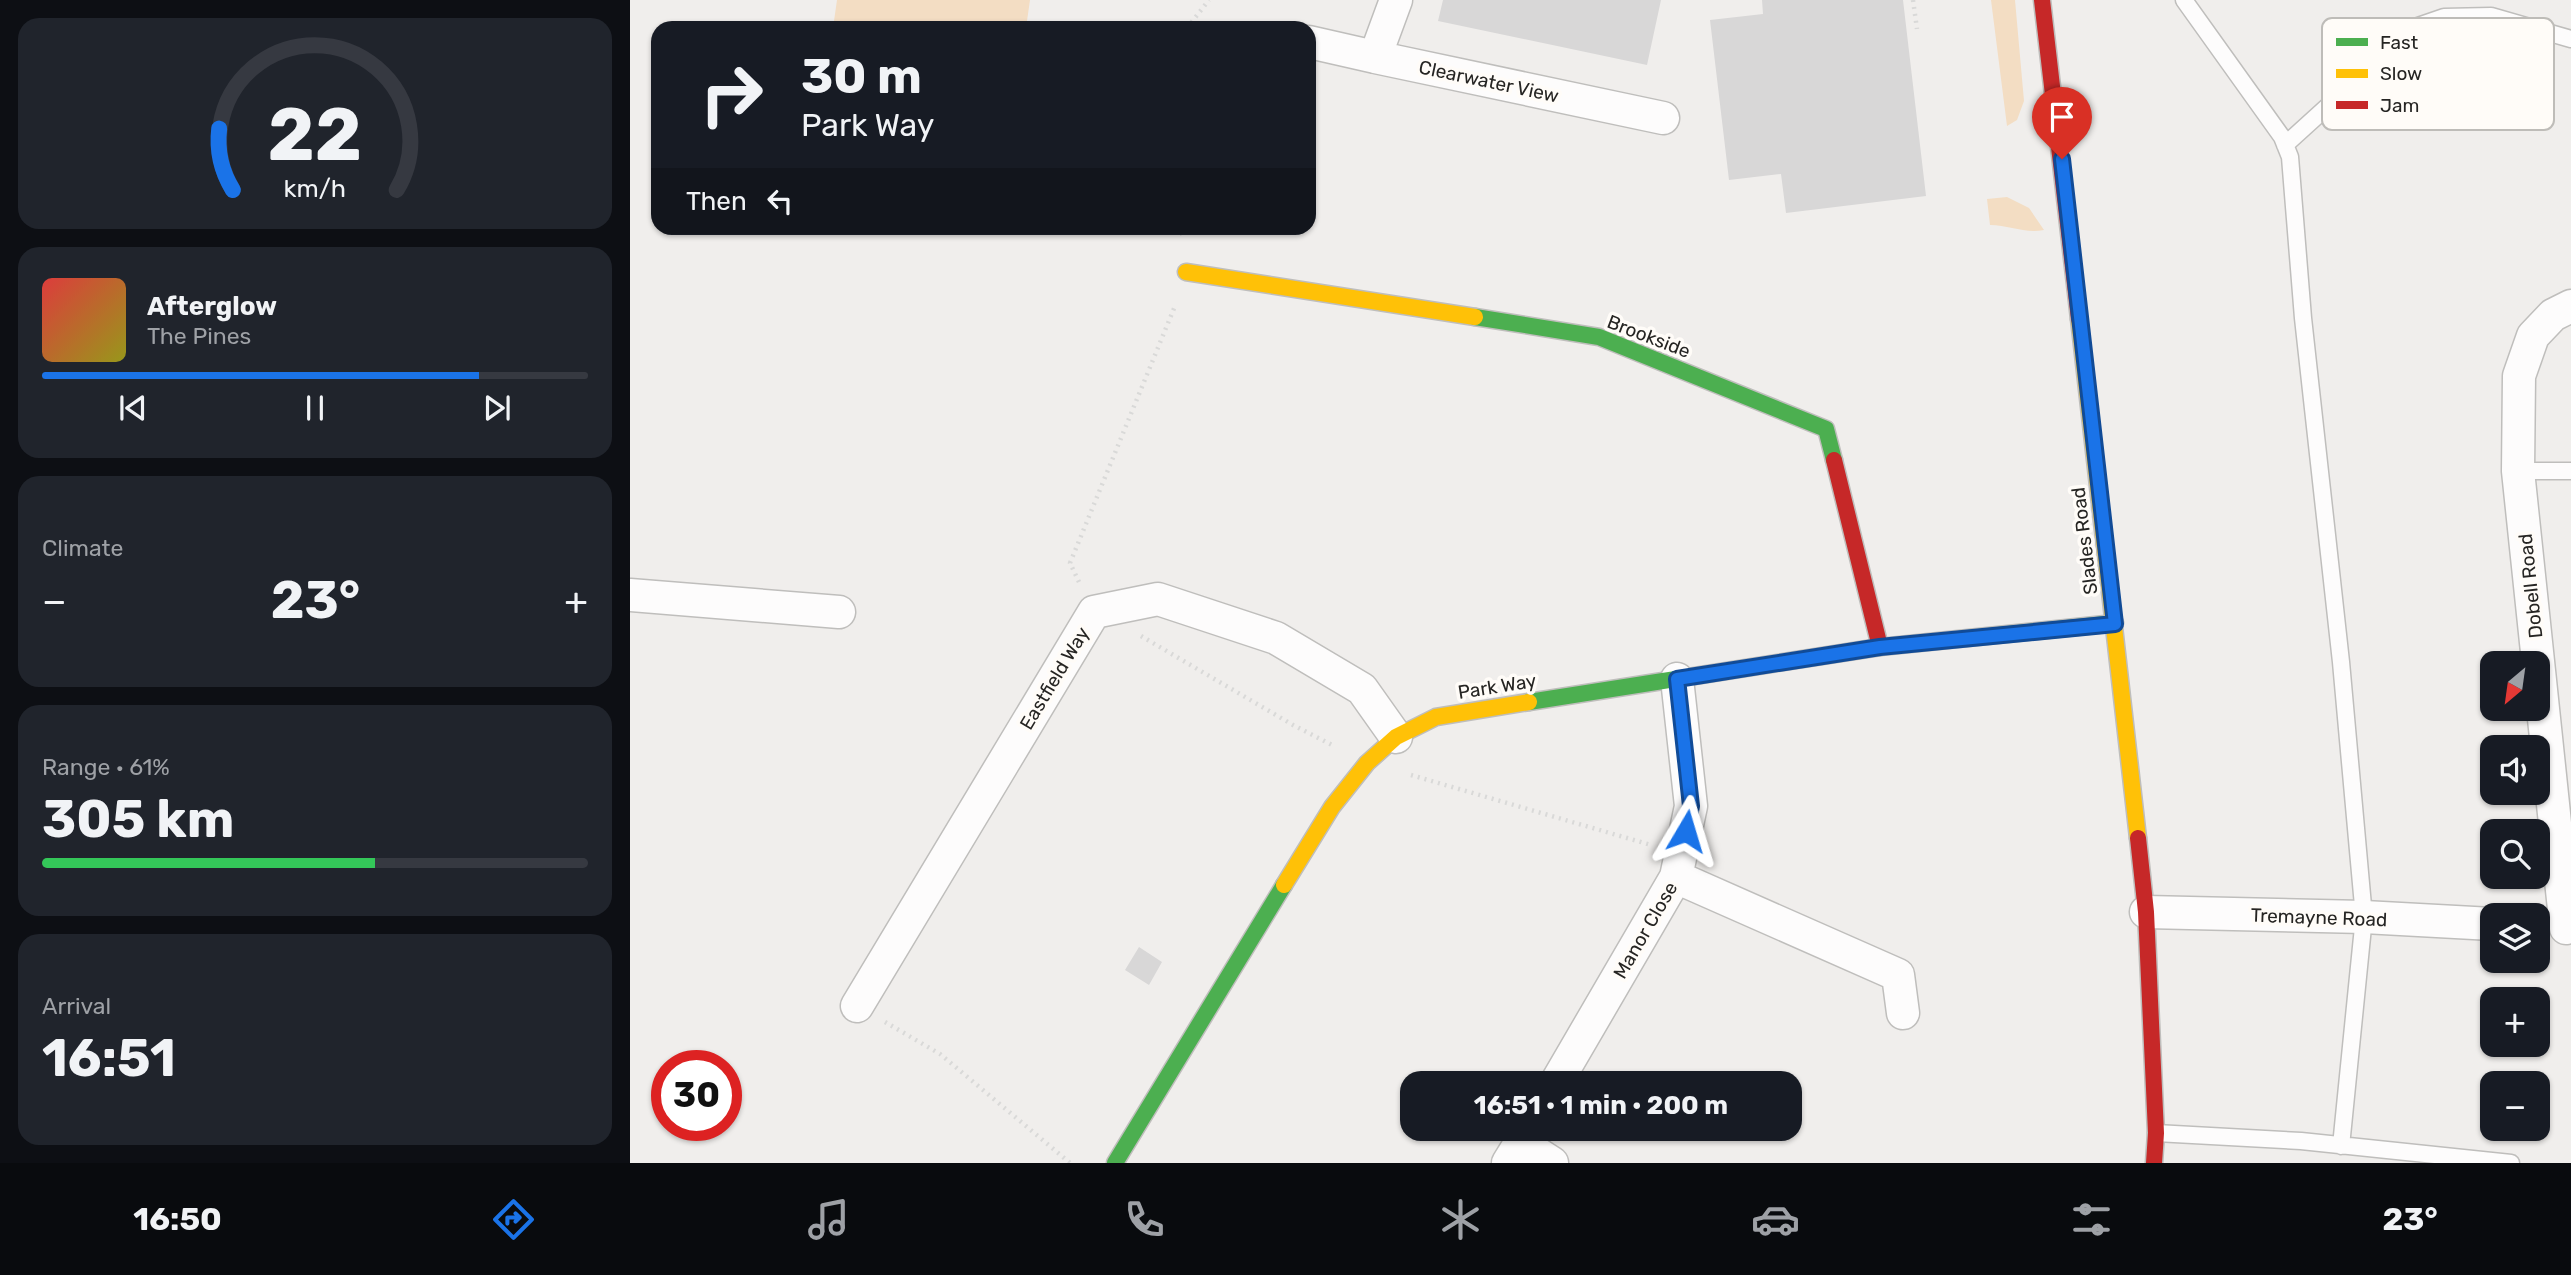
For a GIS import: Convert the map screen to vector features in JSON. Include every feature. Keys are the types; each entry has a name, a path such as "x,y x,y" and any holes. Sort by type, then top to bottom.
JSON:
{"street":[{"path":"1375,57 1396,0"},
{"name":"Slades Road","path":"2042,0 2146,912 2157,1133 2154,1163"},
{"name":"Clearwater View","path":"1316,44 1663,118"},
{"name":"Brookside","path":"1186,272 1600,337 1826,429 1880,647"},
{"name":"Dobell Road","path":"2558,928 2518,471 2519,376 2533,335 2553,315 2571,306"},
{"path":"630,595 838,612"},
{"name":"Eastfield Way","path":"857,1006 1094,612 1158,599 1276,638 1362,689 1396,737"},
{"name":"Park Way","path":"1115,1163 1332,807 1367,762 1396,737 1436,717 1880,647 2115,624"},
{"name":"Manor Close","path":"1563,1071 1676,877 1691,806 1677,679"},
{"path":"1676,877 1898,975 1903,1013"},
{"name":"Tremayne Road","path":"2146,912 2480,923"},
{"path":"1519,1145 1552,1163"}],"lane":[{"path":"2184,0 2270,119 2282,137 2290,157 2303,318 2341,662 2364,918 2341,1146"},
{"path":"2441,18 2498,18"},
{"path":"2554,34 2571,39"},
{"path":"2285,145 2322,111"},
{"path":"2518,471 2571,471"},
{"path":"2157,1133 2341,1146 2511,1163"}],"path":[{"path":"1192,21 1209,0"},
{"path":"1913,0 1917,29"},
{"path":"857,1006 940,1054 1070,1163"}],"shaded area":[{"path":"837,0 1030,0 1027,21 834,21"},
{"path":"1991,0 2015,0 2024,101 2017,120 2007,126"},
{"path":"2007,197 2029,208 2044,230 2030,231 1990,225 1987,199"}],"building":[{"path":"1443,0 1661,0 1647,65 1438,21"},
{"path":"1762,0 1903,0 1926,196 1786,213 1781,174 1729,180 1710,20 1763,14"},
{"path":"1139,947 1162,962 1149,985 1125,970"}],"traffic: fast":[{"path":"1475,317 1599,337 1826,429 1834,460"},
{"path":"1529,702 1880,647 2115,623"},
{"path":"1115,1163 1284,885"}],"traffic: slow":[{"path":"1186,272 1475,317"},
{"path":"2079,319 2138,838"},
{"path":"1284,885 1332,807 1367,763 1396,737 1436,717 1529,702"}],"traffic: jam":[{"path":"2042,0 2079,319"},
{"path":"1834,460 1880,647"},
{"path":"2138,838 2146,912 2156,1133 2154,1163"}],"route":[{"path":"1686,831 1691,806 1677,679 1880,647 2115,624 2062,159"}]}
